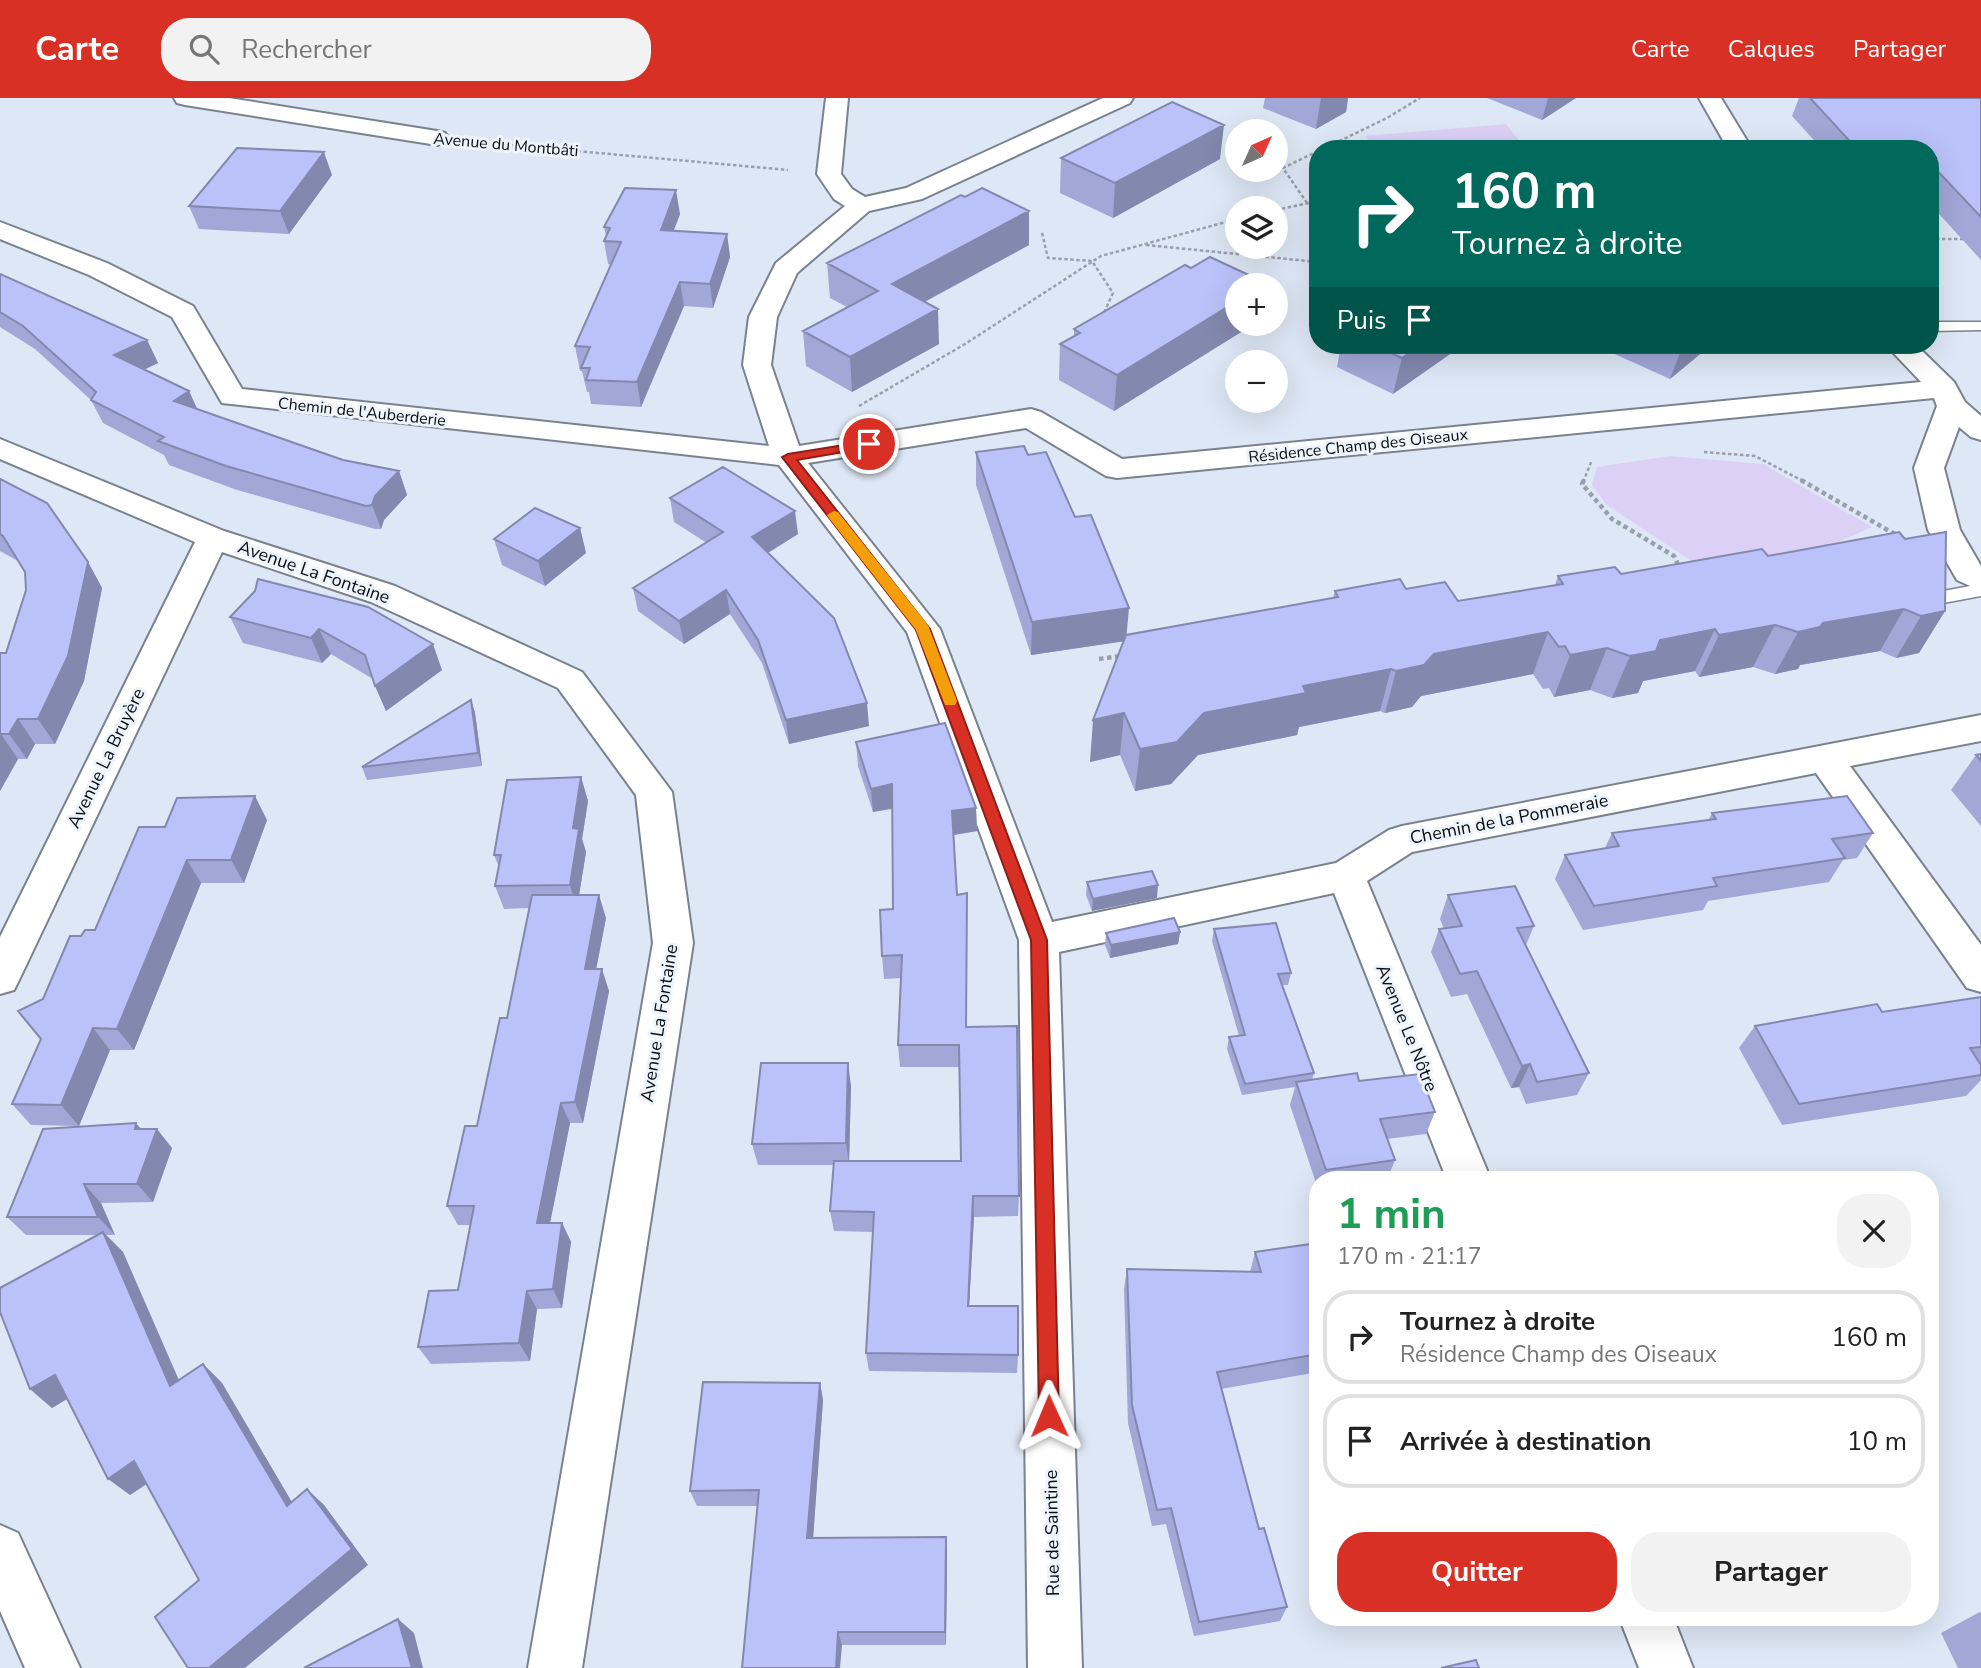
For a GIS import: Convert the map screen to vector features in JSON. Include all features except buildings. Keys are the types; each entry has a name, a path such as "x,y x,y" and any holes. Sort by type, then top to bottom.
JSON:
{"street":[{"name":"Avenue du Montbâti","path":"185,98 243,102 437,138"},
{"path":"837,98 829,174 843,194 861,205 913,194 1122,98"},
{"path":"1710,98 1735,140"},
{"name":"Rue de Saintine","path":"861,205 785,269 763,317 757,365 783,442 923,629 1039,940 1055,1668"},
{"name":"Chemin de l'Auberderie","path":"0,230 98,269 183,312 232,397 783,442"},
{"path":"1908,354 1981,431"},
{"path":"1948,397 1929,468 1944,530 1968,573 1981,580"},
{"name":"Résidence Champ des Oiseaux","path":"783,442 1031,418 1117,469 1948,397"},
{"name":"Avenue La Fontaine","path":"0,448 213,538 383,594 570,680 654,792 673,943 555,1668"},
{"name":"Avenue La Bruyère","path":"0,978 213,538"},
{"name":"Chemin de la Pommeraie","path":"1039,940 1346,876 1402,840 1981,728"},
{"path":"1825,759 1981,976"},
{"name":"Avenue Le Nôtre","path":"1346,876 1465,1171"},
{"path":"0,1550 53,1668"},
{"path":"1650,1626 1666,1668"}],"lane":[{"path":"1939,327 1981,326"},
{"path":"1938,598 1981,590"}],"path":[{"path":"1342,140 1420,98"},
{"name":"Avenue du Montbâti","path":"437,138 829,174"},
{"path":"1288,166 1309,155"},
{"path":"1288,175 1307,203 1288,207"},
{"path":"783,442 852,410 965,344 1101,256 1225,222"},
{"path":"1042,233 1048,258 1092,261"},
{"path":"1939,239 1968,239"},
{"path":"1142,244 1309,261"},
{"path":"1092,261 1113,293 1102,319"},
{"path":"1699,452 1755,456 1837,499 1903,538 1951,542"},
{"path":"1605,458 1592,460 1582,484 1612,519 1674,556 1679,568"},
{"path":"1100,659 1127,655"}],"shaded area":[{"path":"1506,124 1519,140 1368,140 1365,136"},
{"path":"1670,456 1763,464 1872,527 1792,563 1702,568 1607,505 1592,485 1597,467"}],"slow traffic":[{"path":"834,515 923,629 950,701"}],"route":[{"path":"869,444 788,457 923,629 1039,940 1049,1416"}]}
